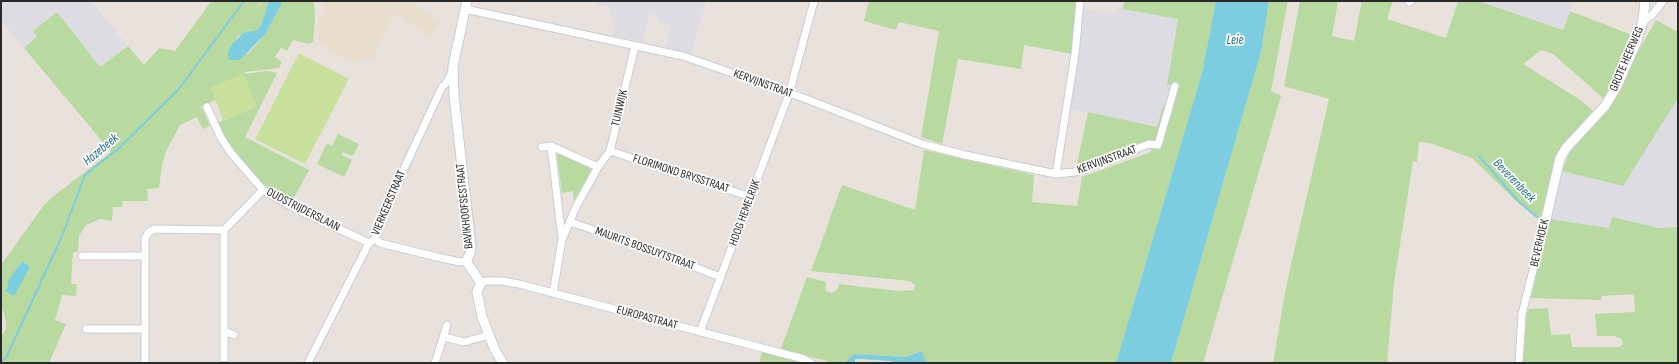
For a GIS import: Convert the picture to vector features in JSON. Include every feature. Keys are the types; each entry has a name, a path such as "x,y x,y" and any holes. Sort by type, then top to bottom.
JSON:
{"street":[{"name":"HOOG HEMELRIJK","path":"700,332 788,94 814,1"},
{"name":"KERVIJNSTRAAT","path":"1056,174 1074,54 1080,1"},
{"name":"GROTE HEERWEG","path":"1582,130 1612,96 1636,43 1643,21 1645,1"},
{"path":"1643,21 1652,15 1663,1"},
{"name":"KERVIJNSTRAAT","path":"466,5 635,46 683,56 788,94 801,97 922,144 973,157 1056,174 1075,172 1149,144 1158,145 1175,86"},
{"name":"BAVIKHOOFSESTRAAT","path":"466,5 450,85 471,246 470,254 466,261 481,283"},
{"name":"TUINWIJK","path":"562,240 598,167 610,151 635,46"},
{"name":"VIERKEERSTRAAT","path":"308,363 372,241 375,231 425,123 450,85"},
{"name":"OUDSTRIJDERSLAAN","path":"207,107 221,138 231,153 263,190 292,207 372,241 460,262 466,261"},
{"name":"BEVERHOEK","path":"1519,363 1522,314 1559,162 1567,148 1582,130"},
{"path":"542,147 552,146 598,167"},
{"name":"TUINWIJK","path":"552,146 560,209 562,240 553,293"},
{"name":"FLORIMOND BRYSSTRAAT","path":"610,151 751,197"},
{"path":"224,358 224,230 263,190"},
{"name":"MAURITS BOSSUYTSTRAAT","path":"570,222 721,277"},
{"path":"145,363 145,238 149,232 155,229 224,230"},
{"path":"82,256 144,256"},
{"name":"EUROPASTRAAT","path":"481,283 486,281 502,281 553,293 804,359 811,363"},
{"path":"481,283 477,289 477,298 489,335 503,363"},
{"path":"435,363 447,325"},
{"path":"86,329 145,329"},
{"path":"224,331 234,335"},
{"path":"444,337 464,342 489,335"}],"shaded area":[{"path":"1,1 91,1 128,46 100,67 57,12 33,31 37,37 24,48 1,20"},
{"path":"326,1 410,1 442,22 431,37 394,13 372,58 353,63 320,43 318,39 319,18 325,8 322,6"},
{"path":"598,1 706,1 691,54 665,47 671,25 658,21 659,17 650,14 642,41 612,36 616,18 609,15 611,8 597,4"},
{"path":"1478,1 1573,1 1563,30"},
{"path":"1117,7 1178,19 1167,85 1173,85 1167,107 1163,106 1157,127 1069,109 1081,8 1115,14"},
{"path":"1678,98 1678,227 1659,228 1612,217 1609,228 1549,219 1562,171 1623,186"}],"green space":[{"path":"209,1 262,1 250,15 263,1 269,1 261,25 257,30 238,36 228,52 248,54 266,33 283,1 312,1 314,4 315,17 313,42 309,44 293,40 287,51 281,48 275,57 282,62 279,68 245,72 244,74 268,71 277,73 245,137 309,170 291,203 254,177 233,150 217,123 256,107 244,75 211,87 216,100 201,106 210,126 203,129 197,117 180,125 166,151 162,165 159,188 147,189 148,201 123,201 122,207 113,207 112,221 100,219 86,225 79,236 78,252 73,252 71,284 77,284 76,296 62,295 55,320 66,324 49,363 1,363 1,337 5,331 6,322 1,308 1,265 44,205 111,152 24,48 37,37 33,31 57,12 100,67 128,46 144,65 159,48 175,51 210,3","holes":["21,261 30,267 5,291"]},
{"path":"869,1 1078,1 1072,54 1024,45 1021,69 958,59 942,144 921,137 939,31 899,22 896,30 864,21"},
{"path":"1124,1 1216,1 1202,73 1116,363 927,363 920,351 906,357 854,354 847,360 847,363 827,363 827,361 781,349 807,277 826,282 826,291 832,293 837,290 839,284 898,291 914,290 915,285 910,281 811,271 842,185 915,210 924,150 1034,175 1032,202 1077,206 1082,177 1151,152 1153,140 1076,168 1088,112 1157,127 1163,106 1167,107 1172,85 1167,85 1178,19 1123,9"},
{"path":"1269,1 1288,1 1271,91 1281,96 1203,363 1171,363 1261,52"},
{"path":"1300,1 1338,1 1332,36 1354,41 1362,1 1393,1 1387,19 1446,38 1458,1 1478,1 1563,30 1570,11 1632,35 1604,99 1553,54 1541,50 1523,64 1582,101 1594,114 1564,144 1554,162 1541,220 1516,201 1472,158 1429,143 1419,142 1417,162 1413,161 1394,283 1387,363 1273,363 1286,287 1329,99 1284,86"},
{"path":"1656,20 1678,32 1678,98 1623,186 1562,171 1570,152 1615,100 1635,57"},
{"path":"299,53 349,79 305,164 255,139"},
{"path":"244,74 257,107 223,120 211,87"},
{"path":"338,134 359,144 353,156 343,152 341,155 352,160 344,177 317,164 327,143 332,146"},
{"path":"560,154 592,169 574,201 573,191 562,193 557,155"},
{"path":"1612,217 1659,228 1678,227 1678,363 1522,363 1527,312 1529,309 1548,308 1551,335 1570,334 1572,347 1619,347 1623,344 1622,339 1614,336 1597,336 1595,314 1635,312 1634,294 1602,296 1601,300 1531,298 1549,219 1609,228"},
{"path":"763,350 803,362 805,363 759,363"}],"water":[{"path":"269,1 283,1 266,33 239,60 229,60 228,52 233,43 243,33 257,30 261,25"},
{"name":"Leie","path":"1216,1 1269,1 1261,52 1171,363 1116,363 1202,73"},
{"path":"22,261 30,267 14,296 5,291 8,286 8,281"},
{"path":"921,351 927,363 897,363 890,361 855,359 855,363 847,363 847,360 854,354 906,357"}],"waterway":[{"name":"Hazebeek","path":"1,361 6,358 62,236 85,175 118,149 178,90 244,1"},
{"name":"Beverenbeek","path":"1479,156 1520,203 1537,217"}]}
